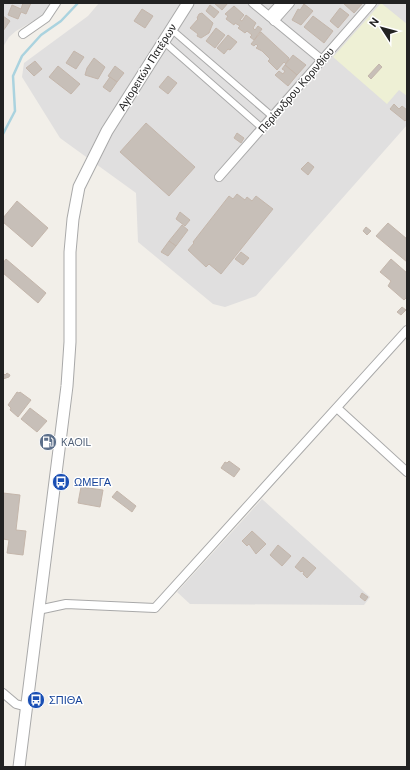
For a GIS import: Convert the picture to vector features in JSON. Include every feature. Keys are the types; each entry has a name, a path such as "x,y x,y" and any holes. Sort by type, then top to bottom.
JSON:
{"street":[{"path":"22,34 46,18 56,3"},
{"name":"Αγιορειτών Πατέρων","path":"19,767 67,386 70,342 70,252 75,202 87,168 107,131 188,3"},
{"path":"253,3 322,60"},
{"path":"272,18 281,3"},
{"path":"272,18 290,3"},
{"name":"Περίανδρου Κορινθίου","path":"219,177 372,3"},
{"path":"171,29 273,116"},
{"path":"163,41 262,128"},
{"path":"38,610 66,604 155,608 407,330"},
{"path":"337,408 407,472"},
{"path":"3,693 16,704 27,707"}],"shaded area":[{"path":"3,3 51,3 42,16 16,31 9,37 3,47"},
{"path":"99,3 407,3 407,125 256,296 225,307 213,304 138,242 136,193 60,138 22,77 24,63 88,16"},
{"path":"262,499 370,597 364,605 190,604 177,592"}],"green space":[{"path":"381,3 407,24 407,96 399,90 387,104 333,57"}],"building":[{"path":"23,3 31,3 26,14 21,12 18,19 8,15 12,5 21,9"},
{"path":"214,3 228,3 222,10"},
{"path":"343,3 363,3 354,13"},
{"path":"304,4 313,11 301,25 292,20 298,9 300,10"},
{"path":"210,5 219,12 214,18 206,11"},
{"path":"234,6 244,15 240,20 242,21 246,15 256,23 253,28 255,30 258,26 262,29 254,40 250,37 252,35 247,31 245,33 238,28 240,26 235,23 234,25 226,19 228,16 225,14"},
{"path":"340,8 349,15 338,28 330,21"},
{"path":"142,9 153,16 145,28 134,21"},
{"path":"202,13 213,23 209,33 201,38 197,36 198,34 190,28 198,19 199,14"},
{"path":"3,16 10,21 3,31"},
{"path":"313,16 333,31 324,43 304,27"},
{"path":"216,28 225,35 215,48 206,41"},
{"path":"261,32 289,58 286,64 284,62 277,70 268,61 270,59 262,51 256,48 258,46 256,44 254,46 251,44"},
{"path":"228,35 237,42 224,54 217,48"},
{"path":"74,51 84,57 76,69 66,63"},
{"path":"293,55 306,65 297,75 285,65"},
{"path":"94,58 105,67 98,79 85,75 87,68"},
{"path":"35,61 42,69 34,76 26,68"},
{"path":"379,64 382,67 371,79 368,76"},
{"path":"285,65 297,75 288,86 275,75 279,71 283,74 285,71 282,69"},
{"path":"58,66 80,84 71,94 49,77"},
{"path":"115,66 124,73 117,82 108,76"},
{"path":"168,76 177,83 168,94 159,87"},
{"path":"110,77 117,82 110,92 103,87"},
{"path":"394,104 399,109 402,106 407,110 407,119 405,121 390,109"},
{"path":"146,123 195,167 169,196 120,152"},
{"path":"237,133 244,138 241,143 234,138"},
{"path":"308,162 314,167 308,175 301,169"},
{"path":"237,194 245,200 247,197 252,201 256,196 273,209 221,274 209,264 206,267 188,250 229,196 233,199"},
{"path":"17,201 48,228 32,247 3,222 3,218"},
{"path":"180,212 190,220 185,226 176,219"},
{"path":"388,223 407,239 407,262 376,236"},
{"path":"182,225 188,230 176,246 169,241"},
{"path":"366,227 371,231 367,235 363,231"},
{"path":"169,241 176,246 168,256 161,252"},
{"path":"241,252 249,258 243,265 235,259"},
{"path":"6,259 46,293 38,303 3,273 3,263"},
{"path":"391,259 407,273 407,297 404,300 388,286 391,281 380,272"},
{"path":"402,307 406,310 401,315 397,312"},
{"path":"3,373 5,375 7,373 10,375 9,377 3,379"},
{"path":"17,392 20,392 31,400 18,417 10,410 11,408 8,405"},
{"path":"30,408 47,421 37,432 21,419"},
{"path":"229,461 240,469 234,477 221,468 225,462 227,463"},
{"path":"81,487 103,490 100,507 78,503"},
{"path":"117,491 136,506 132,512 112,497"},
{"path":"3,493 20,495 16,530 26,531 23,555 7,553 9,540 3,539"},
{"path":"252,531 266,544 256,554 249,544 247,546 242,541"},
{"path":"278,545 291,556 282,566 270,555"},
{"path":"303,557 316,568 307,578 303,574 304,572 301,572 295,567"},
{"path":"362,593 368,597 365,601 360,597"}],"waterway":[{"path":"3,134 15,111 13,76 22,56 41,35 61,21 78,3"}],"place":[{"name":"KAOIL","path":"48,442"},
{"name":"ΩΜΕΓΑ","path":"61,482"},
{"name":"ΣΠΙΘΑ","path":"36,700"}]}
